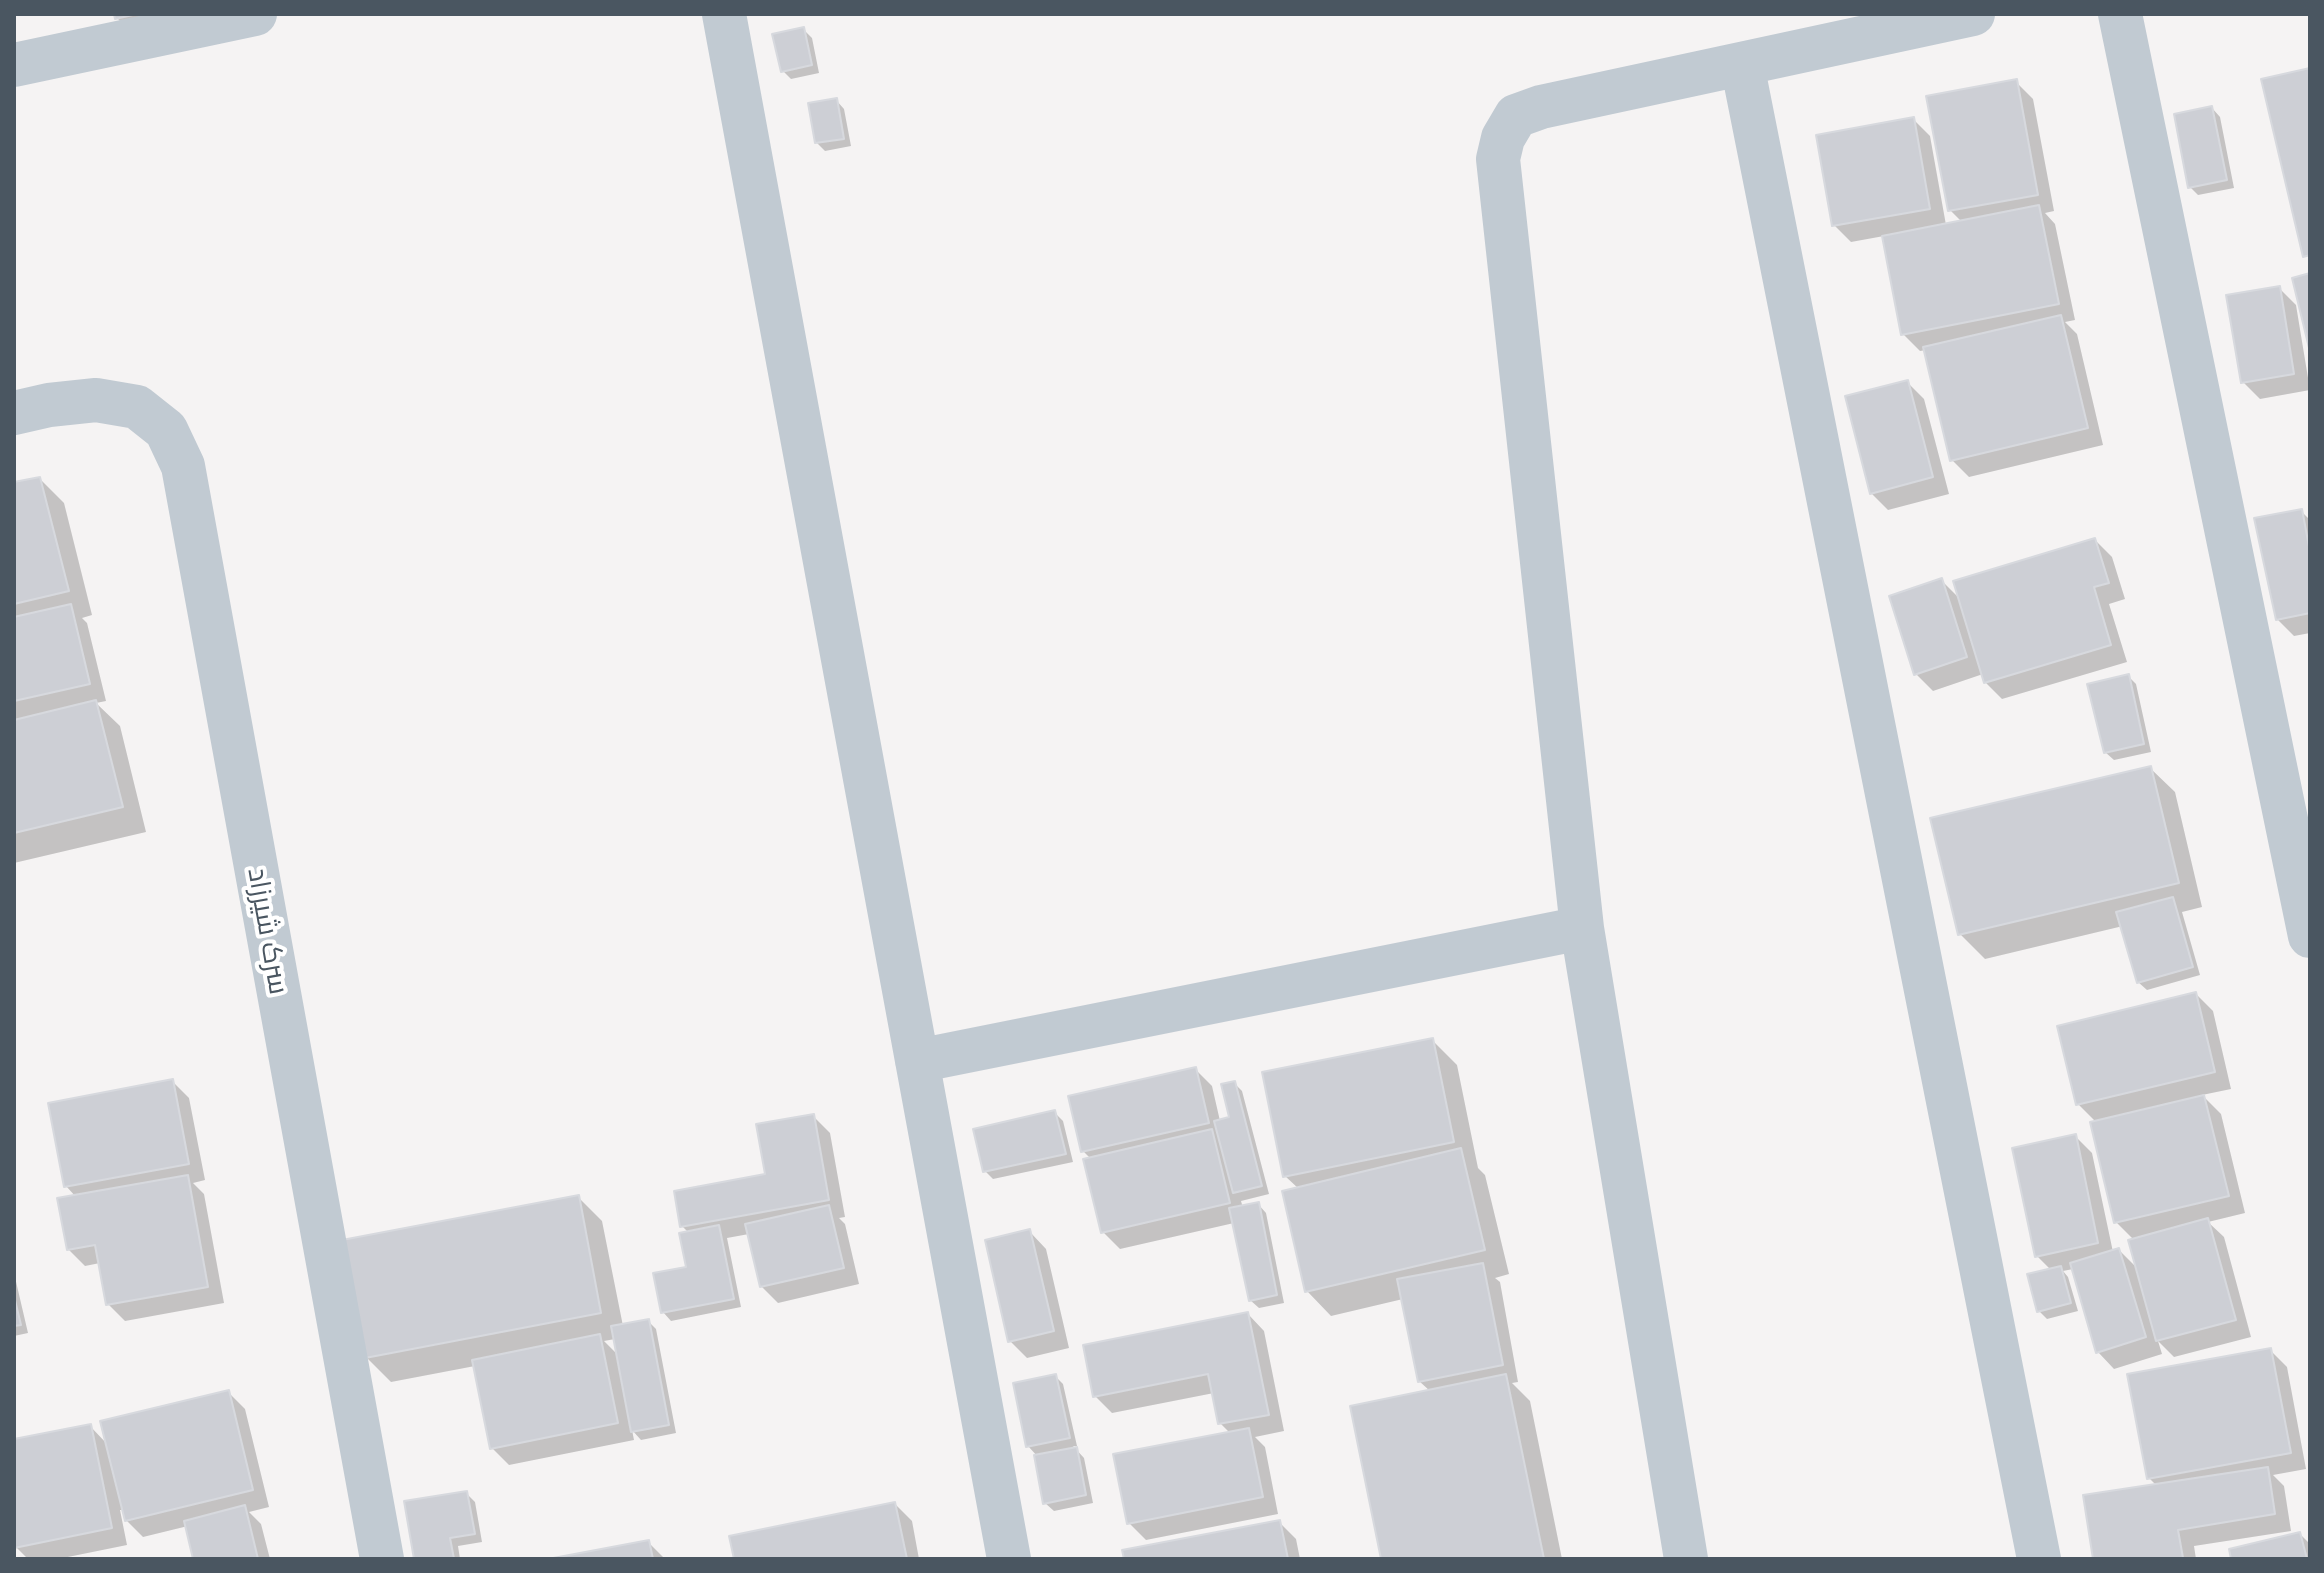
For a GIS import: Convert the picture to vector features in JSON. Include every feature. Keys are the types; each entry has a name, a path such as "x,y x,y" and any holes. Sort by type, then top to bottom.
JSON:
{"street":[{"path":"14,65 73,32 255,14"},
{"path":"724,14 1009,1559"},
{"path":"1686,1559 1582,928 1498,159 1503,138 1516,116 1541,107 1973,14"},
{"path":"2120,14 2310,936"},
{"path":"1742,64 2039,1559"},
{"name":"سرک شیرزاد","path":"32,409 96,400 137,407 166,430 183,466 382,1559"},
{"path":"917,1061 1582,928"}],"building":[{"path":"114,14 137,14 115,19"},
{"path":"804,27 812,65 781,72 772,34"},
{"path":"2310,68 2310,255 2303,257 2261,79"},
{"path":"2017,79 2038,195 1948,211 1926,96"},
{"path":"837,98 844,139 815,143 808,103"},
{"path":"2212,106 2227,180 2188,188 2174,114"},
{"path":"1914,117 1930,209 1832,226 1816,135"},
{"path":"2039,205 2059,304 1901,335 1882,236"},
{"path":"2310,273 2310,352 2292,278"},
{"path":"2280,286 2294,374 2241,383 2226,295"},
{"path":"2061,315 2088,428 1950,461 1923,347"},
{"path":"1908,380 1933,477 1870,494 1845,396"},
{"path":"40,477 69,591 14,604 14,482"},
{"path":"2302,509 2310,552 2310,613 2276,620 2254,518"},
{"path":"2095,538 2109,583 2094,587 2111,645 1984,683 1953,581"},
{"path":"1942,578 1967,657 1914,675 1889,596"},
{"path":"71,604 90,684 14,701 14,617"},
{"path":"2129,674 2144,744 2104,753 2087,684"},
{"path":"96,700 123,807 14,833 14,720"},
{"path":"2151,766 2179,883 1958,935 1930,818"},
{"path":"2173,897 2193,967 2137,983 2116,912"},
{"path":"2196,992 2215,1072 2076,1105 2057,1026"},
{"path":"1433,1038 1454,1142 1283,1177 1262,1072"},
{"path":"1196,1067 1209,1123 1081,1152 1068,1096"},
{"path":"173,1079 189,1164 64,1187 48,1103"},
{"path":"1235,1081 1262,1186 1233,1193 1214,1121 1229,1117 1221,1084"},
{"path":"2204,1095 2229,1196 2114,1223 2090,1122"},
{"path":"1055,1110 1066,1154 983,1172 973,1129"},
{"path":"814,1114 829,1200 680,1227 674,1191 765,1174 756,1124"},
{"path":"1212,1129 1230,1203 1101,1233 1083,1159"},
{"path":"2076,1134 2098,1243 2035,1257 2012,1148"},
{"path":"1461,1148 1485,1250 1305,1292 1282,1191"},
{"path":"188,1175 208,1287 106,1305 95,1245 67,1250 57,1198"},
{"path":"579,1195 601,1313 365,1358 342,1240"},
{"path":"1259,1202 1277,1295 1249,1301 1229,1208"},
{"path":"829,1205 844,1268 760,1287 745,1224"},
{"path":"2208,1218 2236,1320 2156,1341 2128,1240"},
{"path":"719,1225 734,1299 661,1313 653,1273 686,1267 679,1233"},
{"path":"1030,1229 1054,1331 1008,1342 985,1240"},
{"path":"2119,1248 2146,1337 2096,1353 2070,1263"},
{"path":"1483,1263 1503,1365 1418,1382 1397,1279"},
{"path":"2061,1266 2071,1303 2037,1312 2027,1274"},
{"path":"14,1296 21,1325 14,1326"},
{"path":"1248,1312 1269,1415 1218,1424 1208,1374 1093,1397 1083,1345"},
{"path":"649,1319 669,1425 631,1432 611,1326"},
{"path":"600,1334 618,1423 490,1449 472,1360"},
{"path":"2271,1348 2291,1453 2147,1479 2127,1374"},
{"path":"1056,1374 1070,1438 1026,1447 1013,1383"},
{"path":"1506,1374 1544,1559 1381,1559 1350,1406"},
{"path":"229,1390 253,1490 125,1521 100,1421"},
{"path":"91,1424 112,1528 14,1548 14,1439"},
{"path":"1249,1428 1263,1497 1127,1524 1113,1454"},
{"path":"1077,1447 1086,1495 1043,1504 1034,1455"},
{"path":"2268,1467 2275,1514 2178,1530 2183,1558 2093,1559 2083,1495"},
{"path":"467,1491 475,1534 450,1538 454,1559 414,1559 404,1501"},
{"path":"895,1502 907,1559 734,1559 729,1536"},
{"path":"245,1505 258,1559 193,1559 184,1521"},
{"path":"1280,1520 1288,1559 1124,1559 1122,1550"},
{"path":"2300,1532 2307,1559 2231,1559 2229,1549"},
{"path":"649,1540 653,1559 548,1559"}]}
